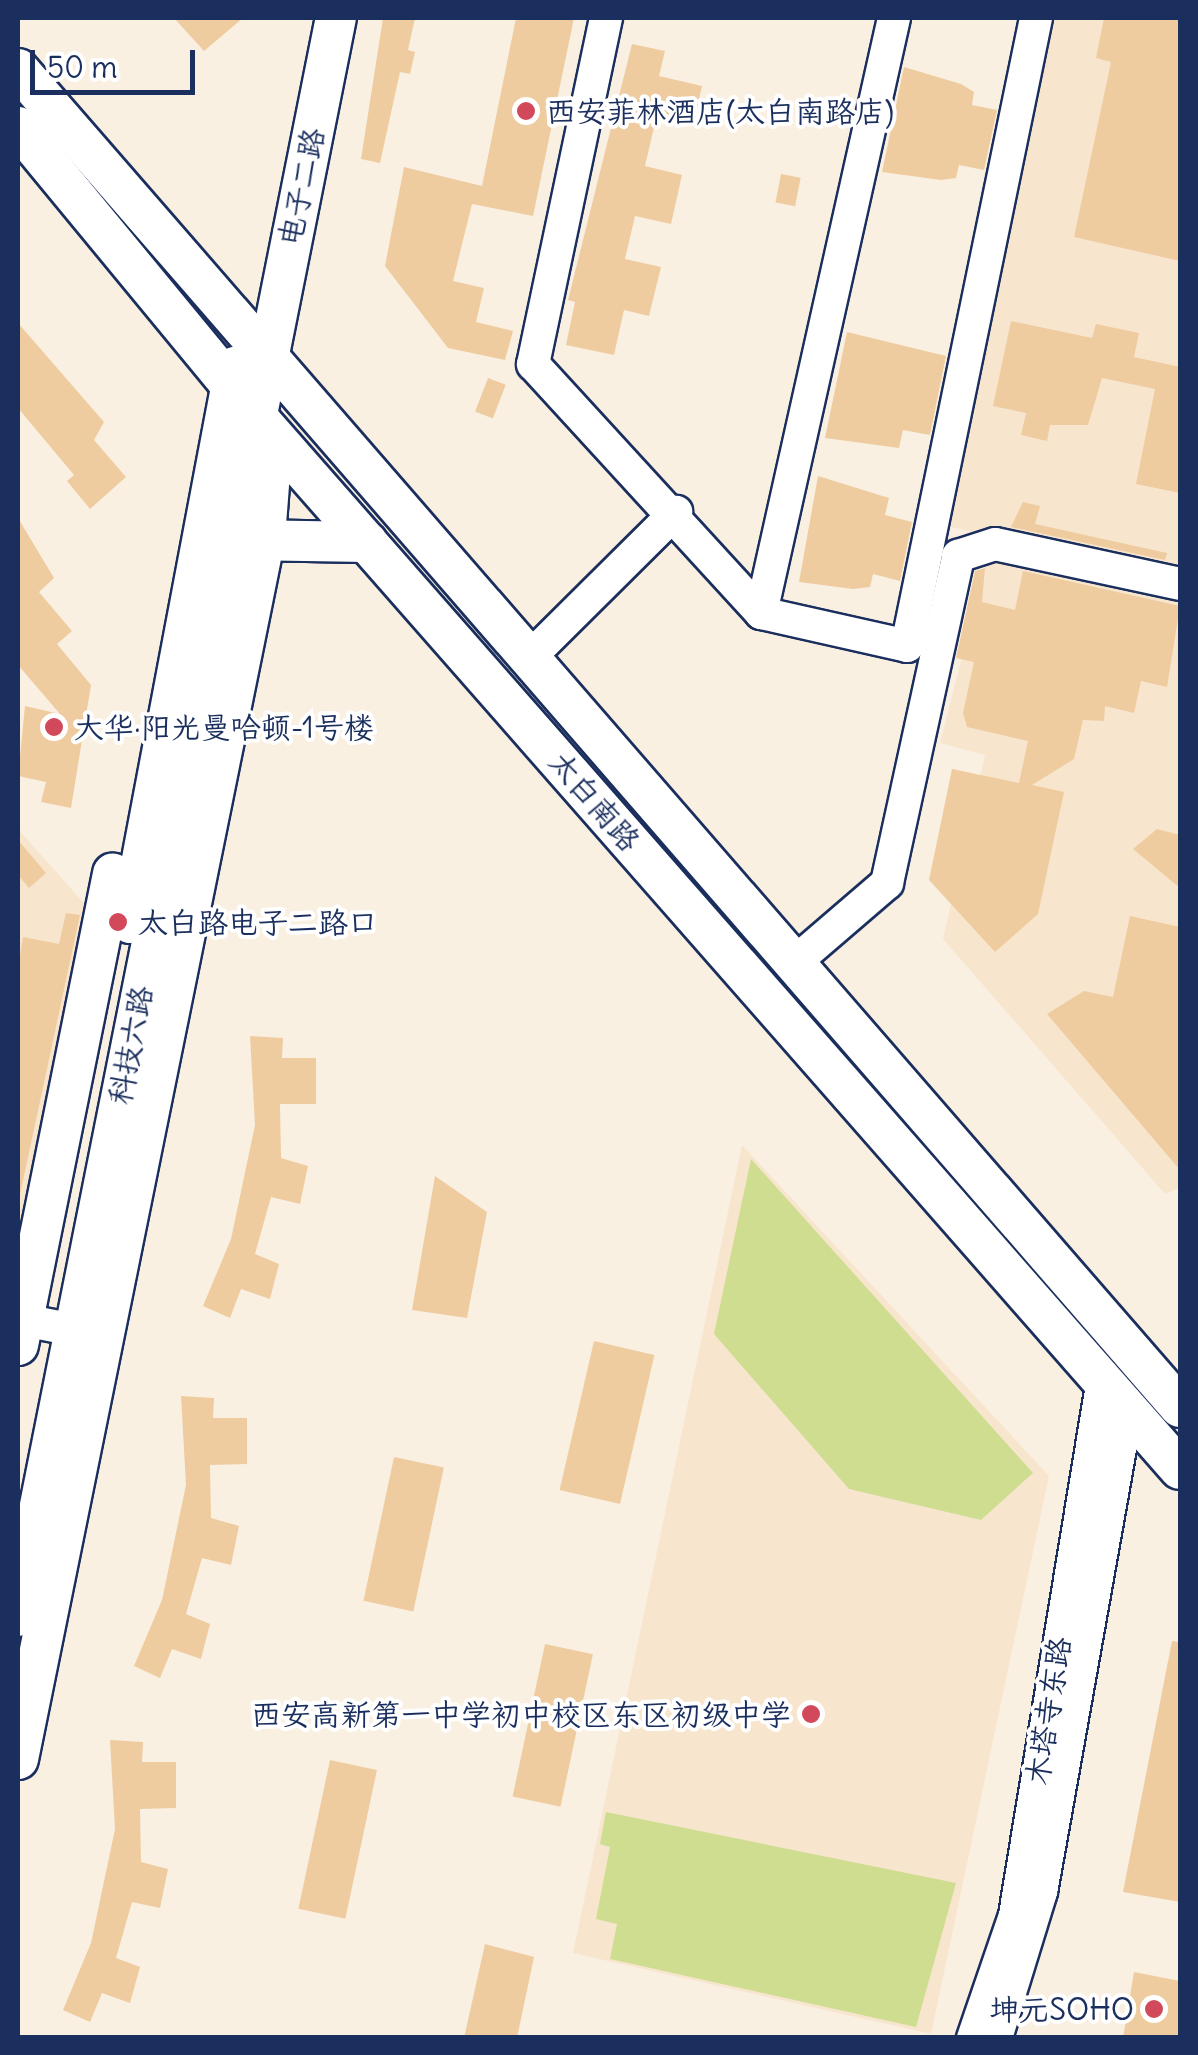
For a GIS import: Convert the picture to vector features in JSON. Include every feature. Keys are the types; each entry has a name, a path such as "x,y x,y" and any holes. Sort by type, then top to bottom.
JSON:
{"main road":[{"name":"电子二路","path":"257,345 312,18"},
{"name":"电子二路","path":"257,345 336,18"},
{"name":"太白南路","path":"18,68 1180,1407"},
{"name":"太白南路","path":"18,127 265,427 1180,1468"},
{"name":"科技六路","path":"18,1486 37,1328 223,372 257,345"},
{"name":"科技六路","path":"18,1616 37,1328 248,539 265,427 257,345"},
{"path":"18,1760 248,539 367,542"}],"street":[{"path":"606,18 533,364 676,512 761,613 908,646 1036,18"},
{"path":"761,613 894,18"},
{"path":"528,658 676,512"},
{"path":"794,963 886,883 958,556 995,544 1180,584"},
{"name":"木塔寺东路","path":"972,2038 1015,1915 1115,1394"},
{"name":"木塔寺东路","path":"996,2038 1041,1892 1115,1394"}],"shaded area":[{"path":"1051,18 1180,18 1180,576 946,526"},
{"path":"987,559 1180,600 1180,1188 1165,1194 943,939 985,755 940,743"},
{"path":"18,829 90,910 18,1245"},
{"name":"西安高新第一中学初中校区东区初级中学","path":"742,1145 1049,1476 931,2034 573,1953"}],"green space":[{"path":"751,1159 1033,1473 981,1520 849,1489 714,1334"},
{"path":"606,1812 956,1883 916,2027 610,1959 617,1924 596,1919 610,1847 600,1844"}],"building":[{"path":"174,18 243,18 204,51"},
{"path":"383,18 415,18 408,50 415,52 410,74 400,72 380,163 361,159"},
{"path":"516,18 574,18 533,216 472,204 453,281 484,288 476,322 513,331 505,360 448,348 385,266 404,167 482,186"},
{"path":"1104,18 1180,18 1180,261 1074,237 1111,62 1096,58"},
{"path":"632,44 665,51 659,76 702,86 693,127 656,119 645,166 682,175 671,224 635,216 625,259 661,267 649,316 624,310 614,355 566,345 575,302 568,300"},
{"path":"904,67 961,84 974,92 972,105 997,110 984,170 959,165 956,178 941,180 882,172"},
{"path":"781,174 801,178 795,206 775,202"},
{"path":"1011,321 1092,338 1096,324 1139,333 1134,357 1180,367 1180,493 1136,484 1155,389 1102,378 1088,425 1050,425 1047,441 1021,435 1026,413 993,406"},
{"path":"18,323 104,422 94,440 126,477 90,509 67,481 74,475 18,408"},
{"path":"847,332 946,356 930,435 903,430 899,448 825,438"},
{"path":"488,378 506,385 493,418 475,412"},
{"path":"818,476 889,498 885,515 912,522 900,581 873,574 870,587 853,589 799,582"},
{"path":"1023,502 1040,506 1035,524 1167,553 1165,560 1011,527"},
{"name":"大华·阳光曼哈顿-1号楼","path":"18,518 54,578 39,592 72,631 57,644 91,685 71,808 41,802 46,782 18,776 25,706 60,714 18,665"},
{"path":"985,568 982,602 1015,610 1023,571 1180,606 1167,687 1141,681 1134,713 1105,706 1104,721 1083,720 1074,759 1032,785 1064,792 1038,914 995,952 929,880 952,769 1019,783 1028,741 967,727 963,713 974,662 956,658 975,571"},
{"path":"1157,829 1180,835 1180,888 1133,849"},
{"path":"18,840 46,873 29,888 18,875"},
{"path":"66,913 80,915 18,1204 18,967 23,937 59,944"},
{"path":"1130,916 1180,927 1180,1170 1047,1014 1084,991 1113,997"},
{"path":"250,1036 283,1038 282,1058 316,1058 316,1104 280,1104 281,1158 308,1166 300,1204 271,1197 255,1254 279,1264 270,1299 241,1289 230,1318 203,1306 231,1239 255,1125"},
{"path":"435,1176 487,1212 467,1318 412,1310"},
{"path":"594,1341 654,1355 620,1504 560,1490"},
{"path":"181,1396 214,1398 213,1418 247,1418 247,1464 210,1465 211,1518 239,1526 231,1565 202,1558 186,1614 210,1624 201,1659 172,1649 160,1678 134,1666 162,1600 186,1485"},
{"path":"394,1457 444,1468 413,1611 363,1601"},
{"path":"1172,1641 1180,1642 1180,1902 1123,1892"},
{"path":"545,1644 593,1654 560,1807 513,1797"},
{"path":"110,1740 143,1742 142,1762 176,1762 176,1808 140,1809 141,1862 168,1869 160,1908 132,1902 116,1958 140,1967 130,2003 102,1993 90,2022 63,2010 91,1943 115,1829"},
{"path":"330,1760 377,1770 345,1919 298,1909"},
{"path":"485,1944 534,1957 517,2038 464,2038"},
{"name":"坤元SOHO","path":"1134,1972 1180,1981 1180,2038 1123,2038"}],"place":[{"name":"西安菲林酒店(太白南路店)","path":"526,111"},
{"name":"大华·阳光曼哈顿-1号楼","path":"54,727"},
{"name":"太白路电子二路口","path":"118,922"},
{"name":"西安高新第一中学初中校区东区初级中学","path":"811,1714"},
{"name":"坤元SOHO","path":"1154,2009"}]}
